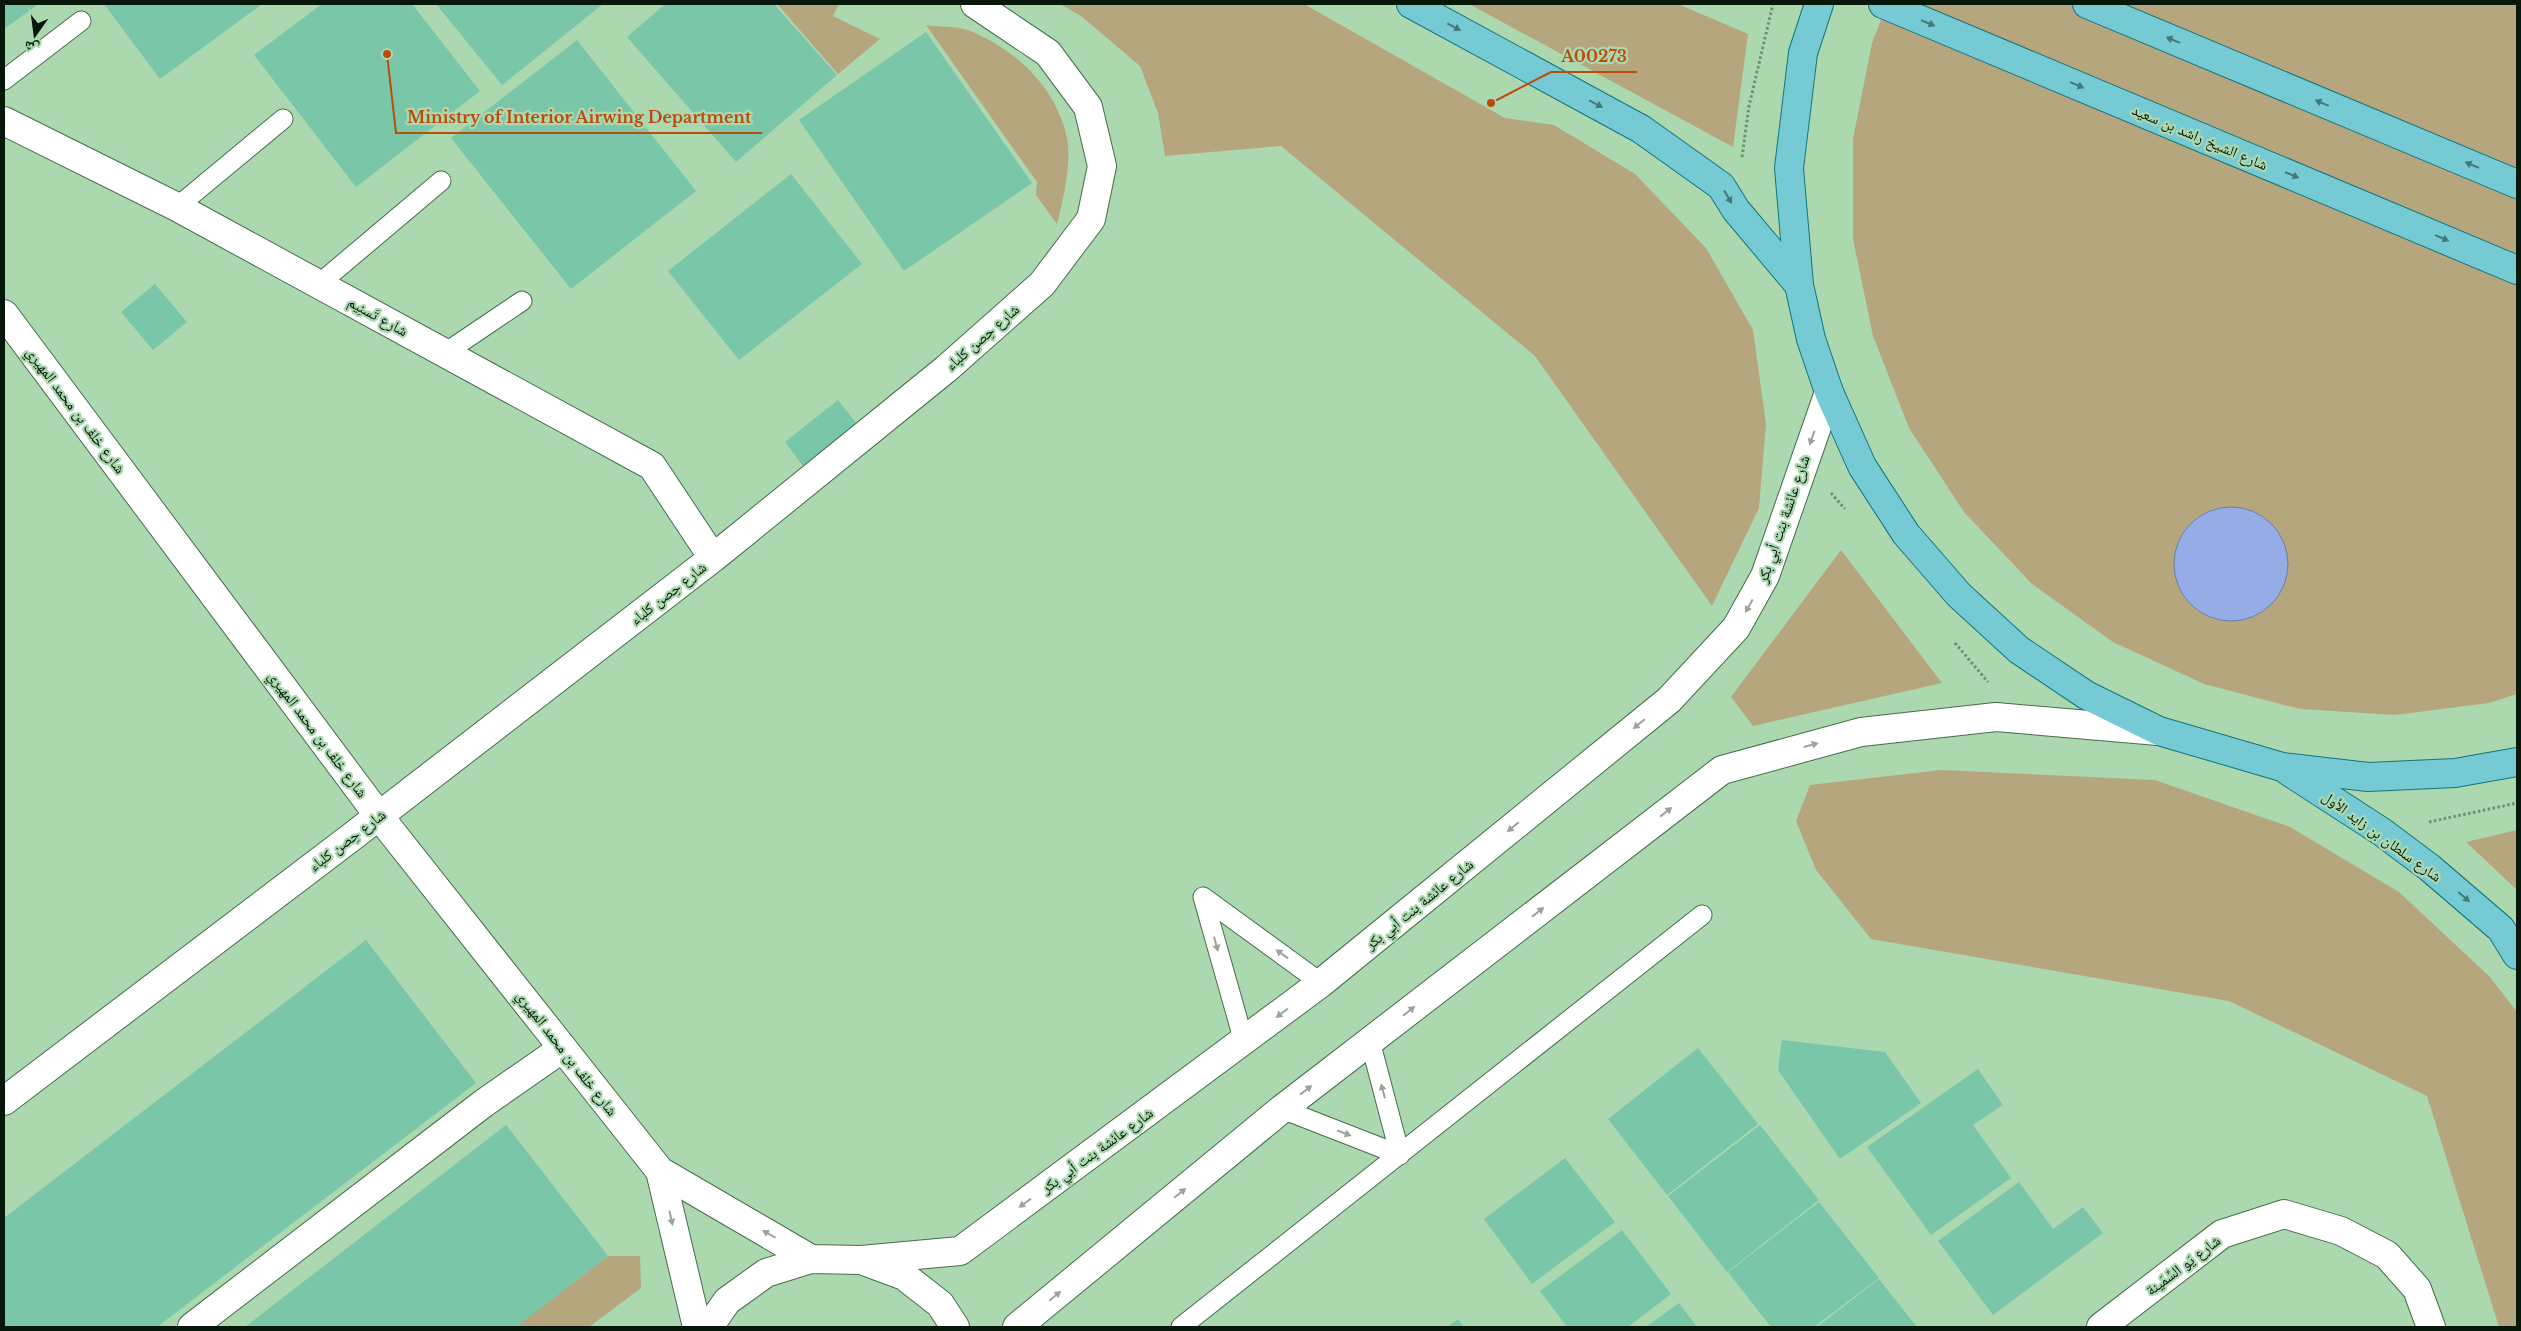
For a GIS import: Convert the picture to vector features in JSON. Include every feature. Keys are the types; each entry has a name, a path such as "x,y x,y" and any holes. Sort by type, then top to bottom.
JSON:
{"main road":[{"path":"1411,4 1641,128 1721,186 1736,210 1799,285"},
{"path":"1819,4 1803,53 1789,168 1799,285 1811,339 1829,392 1862,466 1906,534 1959,595 2019,650 2079,690 2159,731 2282,767 2368,777 2455,773 2517,762"},
{"name":"شارع الشيخ راشد بن سعيد","path":"1883,4 2517,270"},
{"path":"2087,4 2517,184"},
{"name":"شارع سلطان بن زايد الأول","path":"2282,767 2382,832 2430,868 2501,929 2517,955"}],"street":[{"name":"شارع حِصن كلباء","path":"4,1100 379,816 713,558 946,369 1042,284 1091,219 1102,166 1088,107 1048,53 976,4"},
{"name":"شارع تَسنِيم","path":"4,122 177,207 652,466 713,558"},
{"name":"شارع خلف بن محمد المهيري","path":"4,314 379,816 660,1171 811,1259"},
{"name":"شارع عائشة بنت أبي بكر","path":"861,1260 960,1251 1321,983 1668,700 1736,628 1765,576 1829,392"},
{"path":"1017,1327 1282,1109 1722,770 1861,732 1996,718 2159,731"},
{"path":"192,1327 484,1103 563,1048"},
{"name":"شارع خلف بن محمد المهيري","path":"660,1171 697,1327"},
{"name":"شارع يَو السِّمَينة","path":"2101,1327 2222,1234 2284,1214 2341,1231 2387,1255 2417,1288 2431,1327"},
{"path":"709,1327 727,1301 766,1273 811,1259 861,1260 904,1276 940,1304 955,1327"}],"lane":[{"path":"4,80 81,21"},
{"path":"177,207 283,119"},
{"path":"319,284 441,181"},
{"path":"445,353 522,301"},
{"path":"1244,1042 1203,897 1321,983"},
{"path":"1181,1327 1702,916"},
{"path":"1370,1041 1400,1155"},
{"path":"1282,1109 1400,1155"}],"path":[{"path":"1736,210 1749,106 1773,4"},
{"path":"2382,832 2517,803"}],"shaded area":[{"path":"777,4 839,4 833,16 880,39 838,74"},
{"path":"1060,4 1304,4 1505,118 1554,125 1635,174 1706,248 1753,330 1766,424 1759,508 1712,606 1535,356 1281,146 1165,156 1158,113 1140,66 1081,16"},
{"path":"1469,4 1678,4 1748,34 1733,147"},
{"path":"1887,4 2517,4 2517,694 2489,703 2395,715 2300,709 2204,684 2113,642 2032,584 1964,512 1909,428 1873,336 1853,239 1853,139 1872,43"},
{"path":"926,25 968,30 1002,48 1031,72 1054,102 1062,119 1068,148 1066,181 1057,224 1036,195 1037,182"},
{"path":"1841,550 1942,683 1753,726 1731,697"},
{"path":"1941,770 2155,780 2290,827 2399,892 2490,977 2517,1012 2517,1327 2499,1327 2427,1096 2229,1001 1871,939 1816,870 1796,821 1810,785"},
{"path":"2517,830 2517,890 2466,842"},
{"path":"608,1256 640,1256 641,1288 589,1327 515,1327"}],"water":[{"path":"2231,507 2253,511 2272,523 2284,542 2288,564 2284,586 2272,605 2253,617 2231,621 2209,617 2190,605 2178,586 2174,564 2178,542 2190,523 2209,511"}],"building":[{"path":"4,4 35,4 36,6 4,29"},
{"path":"104,4 262,4 160,79"},
{"path":"322,4 412,4 480,91 356,187 254,55"},
{"path":"436,4 603,4 502,85"},
{"path":"665,4 774,4 837,75 736,162 627,37"},
{"path":"926,32 1032,183 904,271 799,120"},
{"path":"577,40 696,191 571,289 451,138"},
{"path":"791,174 862,264 739,360 668,271"},
{"path":"155,284 187,322 153,350 121,312"},
{"path":"838,400 857,424 803,466 785,442"},
{"path":"366,940 476,1083 157,1327 4,1327 4,1218"},
{"path":"1782,1040 1885,1052 1921,1103 1840,1159 1778,1070"},
{"path":"1698,1048 1758,1124 1667,1195 1608,1119"},
{"path":"1978,1069 2003,1105 1973,1125 2011,1178 1931,1235 1867,1147"},
{"path":"506,1125 608,1256 516,1327 245,1327"},
{"path":"1760,1125 1819,1200 1727,1272 1668,1196"},
{"path":"1565,1158 1615,1222 1532,1284 1484,1219"},
{"path":"2019,1182 2053,1229 2083,1207 2103,1233 1993,1315 1938,1241"},
{"path":"1819,1202 1879,1278 1814,1327 1771,1327 1728,1272"},
{"path":"1622,1230 1671,1294 1628,1327 1567,1327 1540,1291"},
{"path":"1879,1279 1917,1327 1817,1327"},
{"path":"1679,1303 1697,1327 1646,1327"},
{"path":"1458,1319 1464,1327 1447,1327"}],"place":[{"name":"Ministry of Interior Airwing Department","path":"387,54"},
{"name":"A00273","path":"1491,103"}]}
